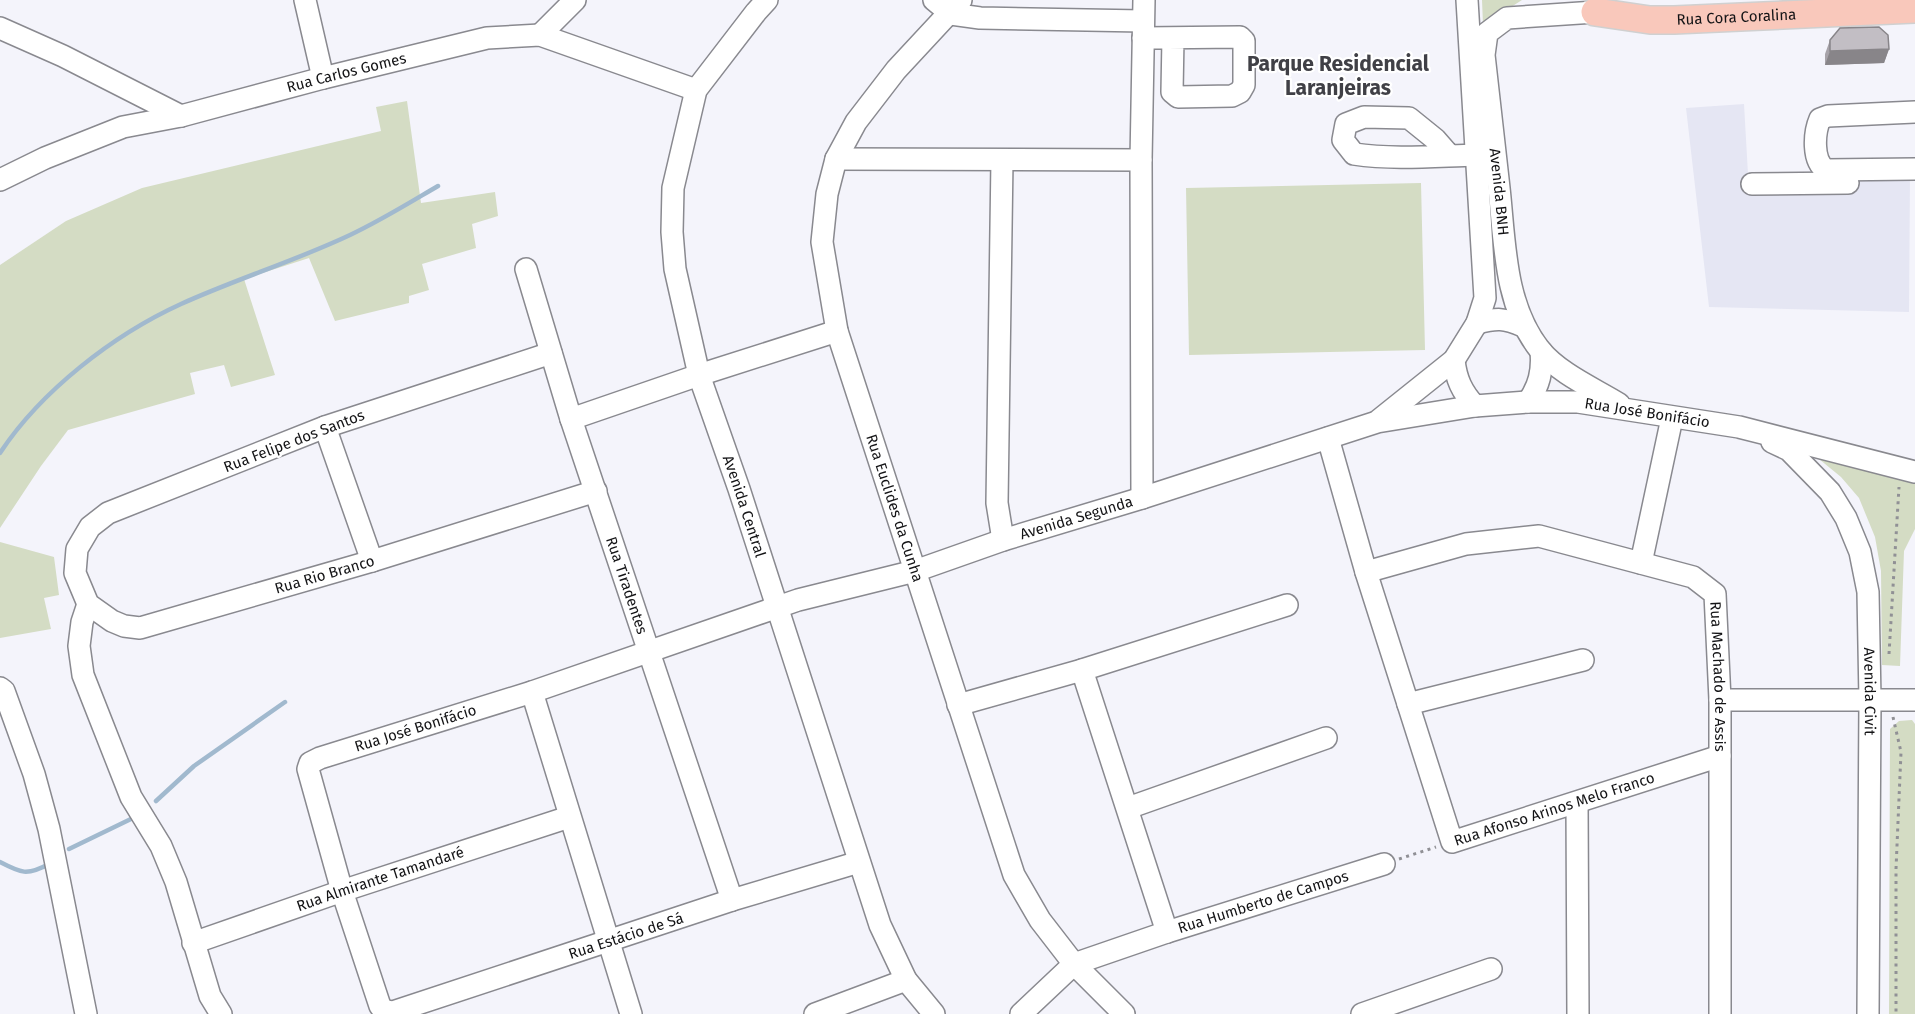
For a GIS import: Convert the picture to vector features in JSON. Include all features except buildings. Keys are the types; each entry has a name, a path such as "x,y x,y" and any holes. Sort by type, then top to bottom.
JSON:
{"main road":[{"path":"1587,6 1620,0"},
{"name":"Rua Cora Coralina","path":"1587,6 1650,20 1915,9"}],"street":[{"path":"304,0 323,78"},
{"path":"540,35 575,0"},
{"name":"Avenida Central","path":"767,0 696,90 674,188 672,232 675,269 699,375 739,489 880,925 906,980 934,1014"},
{"name":"Avenida BNH","path":"1377,422 1454,360 1476,323 1485,298 1467,0"},
{"path":"949,4 981,18 1143,20 1173,38"},
{"name":"Rua Euclides da Cunha","path":"949,4 856,122 836,159 827,194 822,242 837,331 1014,875 1040,920 1074,964 1124,1014"},
{"name":"Avenida BNH","path":"1587,6 1507,18 1487,33 1484,55 1506,258 1515,304 1523,326 1541,351 1562,369 1627,409"},
{"path":"1142,498 1143,20"},
{"path":"1,29 63,56 181,116"},
{"name":"Rua Carlos Gomes","path":"0,180 45,158 123,127 181,116 487,38 540,35 696,90"},
{"path":"1915,112 1828,116 1820,119 1817,128 1817,158 1820,166 1827,170 1915,169"},
{"path":"1449,155 1476,155"},
{"path":"836,159 1141,160"},
{"path":"1002,160 997,502 1003,540"},
{"path":"1752,184 1915,183"},
{"name":"Rua Tiradentes","path":"526,269 571,419 732,900"},
{"path":"1476,323 1498,318 1523,326"},
{"path":"571,419 837,331"},
{"path":"1528,402 1540,377 1541,351"},
{"name":"Rua Felipe dos Santos","path":"88,604 75,573 76,549 90,527 108,513 325,428 550,353"},
{"path":"1454,360 1456,376 1462,390 1475,406"},
{"name":"Rua José Bonifácio","path":"1377,422 1475,406 1528,402 1578,402 1739,427 1907,469"},
{"path":"1641,563 1672,417"},
{"name":"Avenida Segunda","path":"777,608 915,571 1003,540 1377,422"},
{"name":"Avenida Civit","path":"1739,427 1789,450 1830,492 1846,518 1860,552 1868,592 1880,700 1868,1014"},
{"path":"325,428 372,561"},
{"name":"Rua Afonso Arinos Melo Franco","path":"1328,438 1366,572 1452,842 1720,756"},
{"name":"Rua Rio Branco","path":"88,604 112,621 124,626 140,628 372,561 596,491"},
{"name":"Rua Machado de Assis","path":"1366,572 1466,544 1539,536 1693,577 1715,594 1720,700 1720,1014"},
{"path":"88,604 82,622 79,646 83,675 131,797 161,846 176,882 210,996 221,1014"},
{"path":"958,705 1082,670 1287,605"},
{"name":"Rua José Bonifácio","path":"393,1012 385,1011 380,1006 342,891 308,769 310,763 532,692 777,608"},
{"path":"1408,704 1583,660"},
{"path":"1082,670 1167,932"},
{"path":"0,688 4,691 34,774 49,829 86,1014"},
{"path":"532,692 631,1014"},
{"path":"1720,700 1915,700"},
{"path":"1128,808 1326,738"},
{"path":"1577,803 1578,1014"},
{"name":"Rua Almirante Tamandaré","path":"193,943 342,891 569,817"},
{"name":"Rua Estácio de Sá","path":"393,1012 732,900 859,862"},
{"name":"Rua Humberto de Campos","path":"1074,964 1167,932 1384,864"},
{"path":"1021,1014 1074,964"},
{"path":"1362,1014 1491,969"},
{"path":"815,1014 906,980"}],"path":[{"path":"1888,664 1907,469"},
{"path":"1880,700 1901,752 1896,869 1896,1014"},
{"path":"1384,864 1452,842"}],"shaded area":[{"path":"1744,104 1748,174 1910,176 1909,312 1709,307 1686,108"}],"green space":[{"path":"1482,0 1522,0 1483,25"},
{"path":"407,101 421,203 495,192 498,216 472,224 476,248 422,264 429,290 409,296 409,303 335,321 309,258 244,279 275,375 231,387 224,365 190,373 195,394 68,430 0,528 0,265 66,221 142,188 381,131 376,107"},
{"path":"1421,183 1425,350 1189,355 1186,188"},
{"path":"1819,459 1915,484 1915,529 1904,551 1900,666 1882,665 1881,571 1875,537 1859,498 1841,477"},
{"path":"0,542 54,557 59,595 44,598 51,629 0,638"},
{"path":"1912,720 1915,724 1915,1014 1889,1014 1890,729 1899,721"}],"waterway":[{"path":"0,453 17,430 57,387 105,348 130,332 181,304 350,235 438,186"},
{"path":"156,801 194,766 285,702"},
{"path":"69,849 133,818"},
{"path":"0,862 24,872 49,864"}],"district":[{"name":"Parque Residencial Laranjeiras","path":"1338,76"}]}
